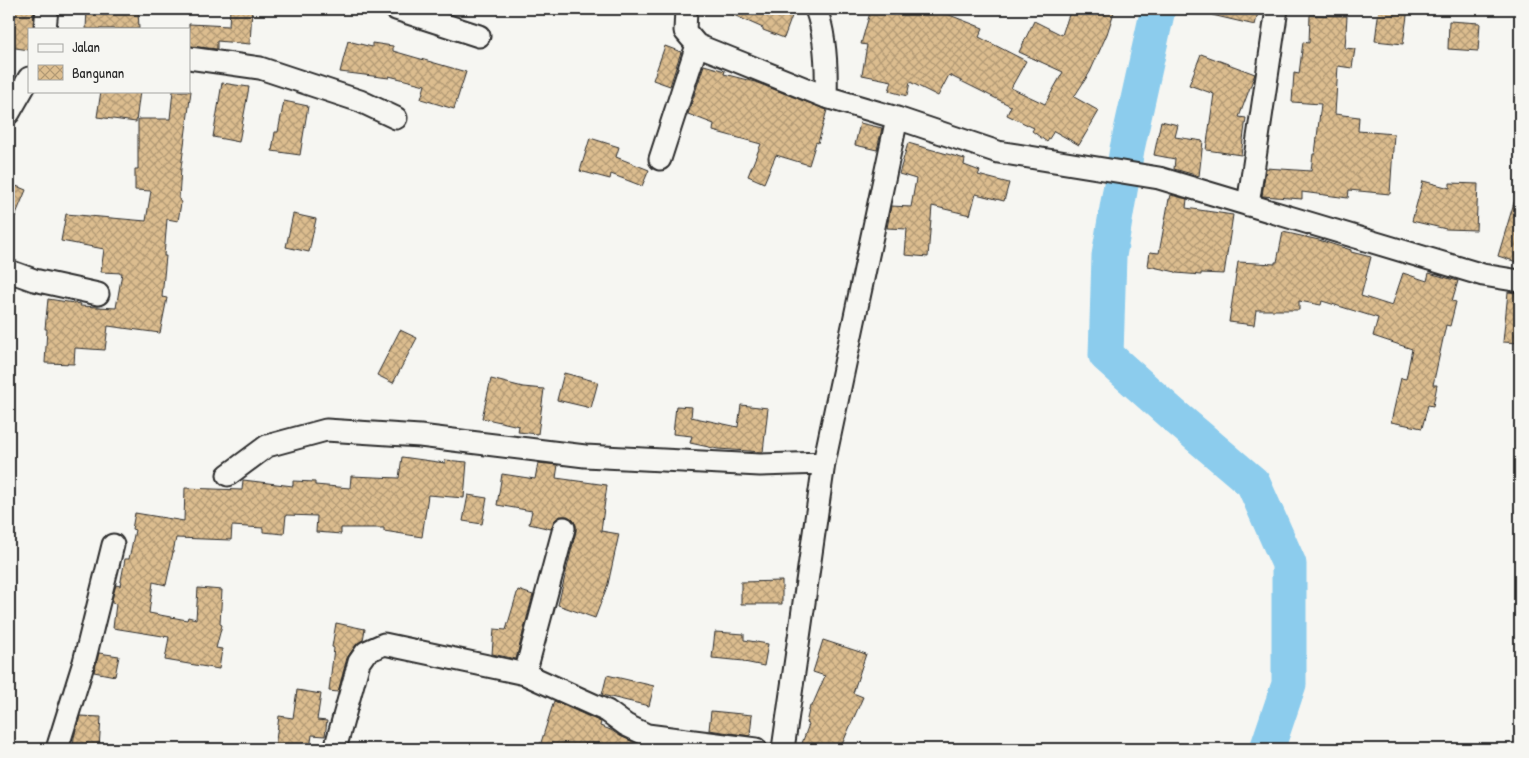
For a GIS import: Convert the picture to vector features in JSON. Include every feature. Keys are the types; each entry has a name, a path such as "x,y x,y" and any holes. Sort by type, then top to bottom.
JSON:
{"street":[{"path":"45,28 47,9"},
{"path":"396,9 478,36"},
{"path":"686,9 685,31 697,45 826,97 897,118 998,152 1101,167 1159,178 1483,275 1520,281"},
{"path":"816,9 824,45 827,74 826,97"},
{"path":"1248,204 1277,9"},
{"path":"660,159 697,45"},
{"path":"190,58 260,68 360,101 396,118"},
{"path":"9,113 28,80"},
{"path":"783,749 824,463 897,118"},
{"path":"9,271 34,280 98,294"},
{"path":"228,475 266,446 326,430 420,436 585,456 760,465 824,463"},
{"path":"525,674 564,528"},
{"path":"56,749 84,662 114,545"},
{"path":"335,749 359,662 366,652 384,644 525,674 607,711 626,725 647,735 756,749"}],"building":[{"path":"13,9 34,9 33,28 28,28 28,50 9,47 9,31"},
{"path":"87,9 138,9 139,28 86,28"},
{"path":"230,9 252,9 250,44 217,41 217,49 190,46 189,24 229,26"},
{"path":"720,9 772,9 792,16 784,38"},
{"path":"871,9 934,9 983,28 979,37 1026,61 1011,88 1045,104 1063,72 1019,52 1034,21 1062,35 1071,9 1115,9 1107,34 1090,72 1074,97 1099,111 1079,145 1054,131 1047,142 1032,131 1034,128 1007,115 1011,106 949,75 938,96 910,82 907,96 889,91 892,81 862,75 867,45 861,44"},
{"path":"1213,9 1259,9 1255,25 1212,15"},
{"path":"1379,9 1408,9 1403,44 1375,41"},
{"path":"1310,15 1347,16 1345,48 1355,49 1352,68 1338,66 1335,114 1359,117 1358,131 1394,134 1390,194 1349,190 1348,198 1302,192 1302,199 1262,196 1266,168 1311,171 1321,104 1292,102 1294,73 1299,74 1303,42 1309,43"},
{"path":"1449,21 1480,23 1478,51 1448,49"},
{"path":"348,41 372,47 372,43 393,46 393,51 466,72 454,109 421,99 425,85 389,76 389,78 340,72"},
{"path":"665,46 681,52 670,86 653,80"},
{"path":"1201,54 1255,74 1239,117 1246,118 1241,155 1206,150 1214,94 1189,85"},
{"path":"704,65 725,71 724,74 755,82 827,110 818,143 816,142 809,165 776,155 764,183 748,176 761,144 713,131 714,124 688,114"},
{"path":"222,83 249,87 239,142 213,137"},
{"path":"191,91 181,168 179,199 181,203 178,221 167,219 162,297 167,298 160,333 108,326 105,350 75,348 74,364 45,363 47,329 45,329 48,299 81,304 80,306 116,308 122,273 101,272 104,249 61,241 66,214 146,221 151,191 135,190 135,169 138,169 138,119 170,119 173,92"},
{"path":"101,92 140,92 136,122 97,117"},
{"path":"284,101 308,106 300,155 272,151 275,132 278,132"},
{"path":"1161,121 1178,125 1175,137 1203,141 1199,176 1174,169 1175,159 1154,155"},
{"path":"860,123 882,128 877,150 855,145"},
{"path":"590,138 619,147 616,157 649,170 642,186 611,174 610,179 580,171"},
{"path":"908,143 965,159 964,165 980,171 978,175 1009,183 1004,201 976,194 970,215 932,206 928,257 905,255 907,229 887,228 891,206 911,207 916,179 899,174"},
{"path":"1423,181 1450,188 1450,183 1478,184 1476,230 1446,229 1412,221"},
{"path":"9,183 26,190 9,231"},
{"path":"1171,195 1187,199 1186,208 1233,215 1224,274 1176,273 1148,266 1150,252 1159,253"},
{"path":"1516,196 1520,197 1520,263 1498,256"},
{"path":"293,214 316,219 309,252 286,247"},
{"path":"1283,232 1319,240 1371,257 1361,296 1392,306 1403,273 1427,281 1429,273 1458,281 1452,301 1456,302 1450,326 1446,325 1433,385 1437,385 1433,406 1428,405 1422,428 1391,422 1401,378 1406,379 1412,349 1373,336 1378,318 1322,301 1321,305 1299,301 1299,310 1256,310 1254,325 1229,322 1238,262 1275,264"},
{"path":"1508,292 1520,293 1520,343 1503,342"},
{"path":"400,330 417,338 393,383 377,375"},
{"path":"564,373 598,382 591,408 557,400"},
{"path":"491,379 523,387 544,389 538,434 518,432 519,426 482,418"},
{"path":"741,405 768,408 763,452 718,449 690,443 692,436 673,434 676,406 692,407 691,417 738,427"},
{"path":"402,457 445,463 445,460 467,462 464,498 428,495 422,537 384,531 384,528 341,528 341,534 316,532 317,516 286,515 284,534 263,532 263,528 232,526 231,540 176,538 166,585 153,582 149,613 187,620 188,617 196,619 198,588 222,590 220,624 222,625 216,648 222,649 219,669 165,660 169,637 113,628 116,604 112,603 112,599 116,585 120,586 125,559 129,559 135,530 132,529 135,513 184,521 185,488 242,490 243,480 293,486 293,481 315,482 315,485 350,488 351,476 399,478"},
{"path":"538,463 558,465 556,478 607,485 601,531 619,534 608,584 595,618 558,605 576,531 576,525 573,520 568,516 560,516 555,520 551,529 529,524 532,511 497,505 502,474 535,479"},
{"path":"468,495 487,498 482,524 463,521"},
{"path":"782,581 782,604 741,604 741,582"},
{"path":"518,590 533,595 516,659 492,654 494,629 506,630"},
{"path":"336,623 365,629 363,640 356,645 347,658 338,692 329,691 334,648 332,647"},
{"path":"715,632 744,634 744,640 768,644 764,666 744,661 712,658"},
{"path":"823,640 866,654 853,693 863,697 840,749 800,749 809,724 806,723 810,706 812,706 825,676 813,672"},
{"path":"99,653 119,656 115,676 94,672"},
{"path":"607,675 654,686 649,706 602,695"},
{"path":"297,690 321,694 317,720 327,721 325,736 312,735 310,749 275,749 279,716 293,718"},
{"path":"554,701 601,722 600,726 642,746 660,749 610,749 585,744 584,749 539,749"},
{"path":"711,711 752,715 750,736 709,730"},
{"path":"80,716 101,717 99,749 73,749 74,737"}],"waterway":[{"path":"1158,9 1127,149 1109,256 1106,355 1253,483 1289,564 1289,684 1267,749"}]}
